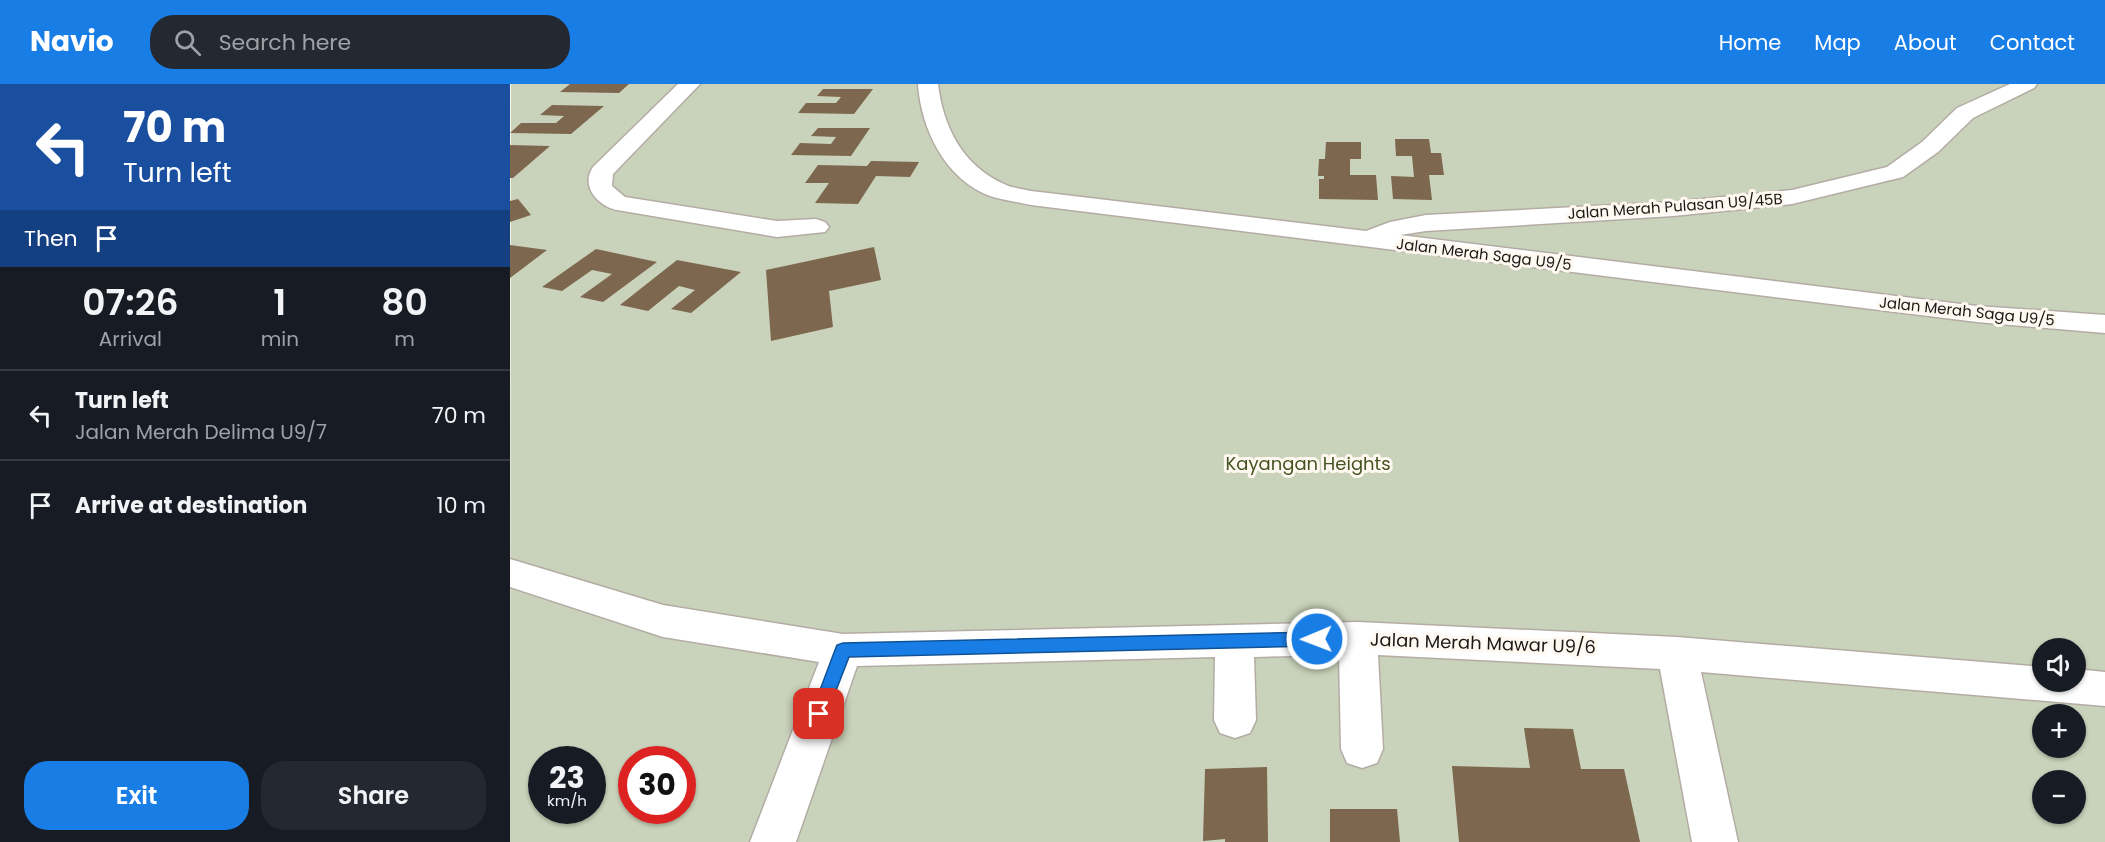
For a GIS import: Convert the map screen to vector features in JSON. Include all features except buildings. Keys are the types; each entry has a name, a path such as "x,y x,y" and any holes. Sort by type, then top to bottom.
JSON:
{"street":[{"path":"690,84 601,172 600,188 617,203 777,229 816,227"},
{"name":"Jalan Merah Saga U9/5","path":"928,84 928,93 939,135 960,165 994,189 1031,198 1977,314 2105,324"},
{"name":"Jalan Merah Pulasan U9/45B","path":"1369,241 1383,232 1426,223 1673,209 1792,197 1895,172 1930,147 1965,113 2027,84"},
{"name":"Jalan Merah Mawar U9/6","path":"510,573 663,621 843,650 1358,638 1677,653 2105,689"},
{"path":"1358,638 1362,749"},
{"path":"1234,640 1235,720"},
{"path":"772,842 843,650"},
{"path":"1677,653 1715,842"}],"green space":[{"name":"Kayangan Heights","path":"511,84 2105,84 2105,842 510,842"}],"route":[{"path":"819,714 843,650 1317,639"}]}
